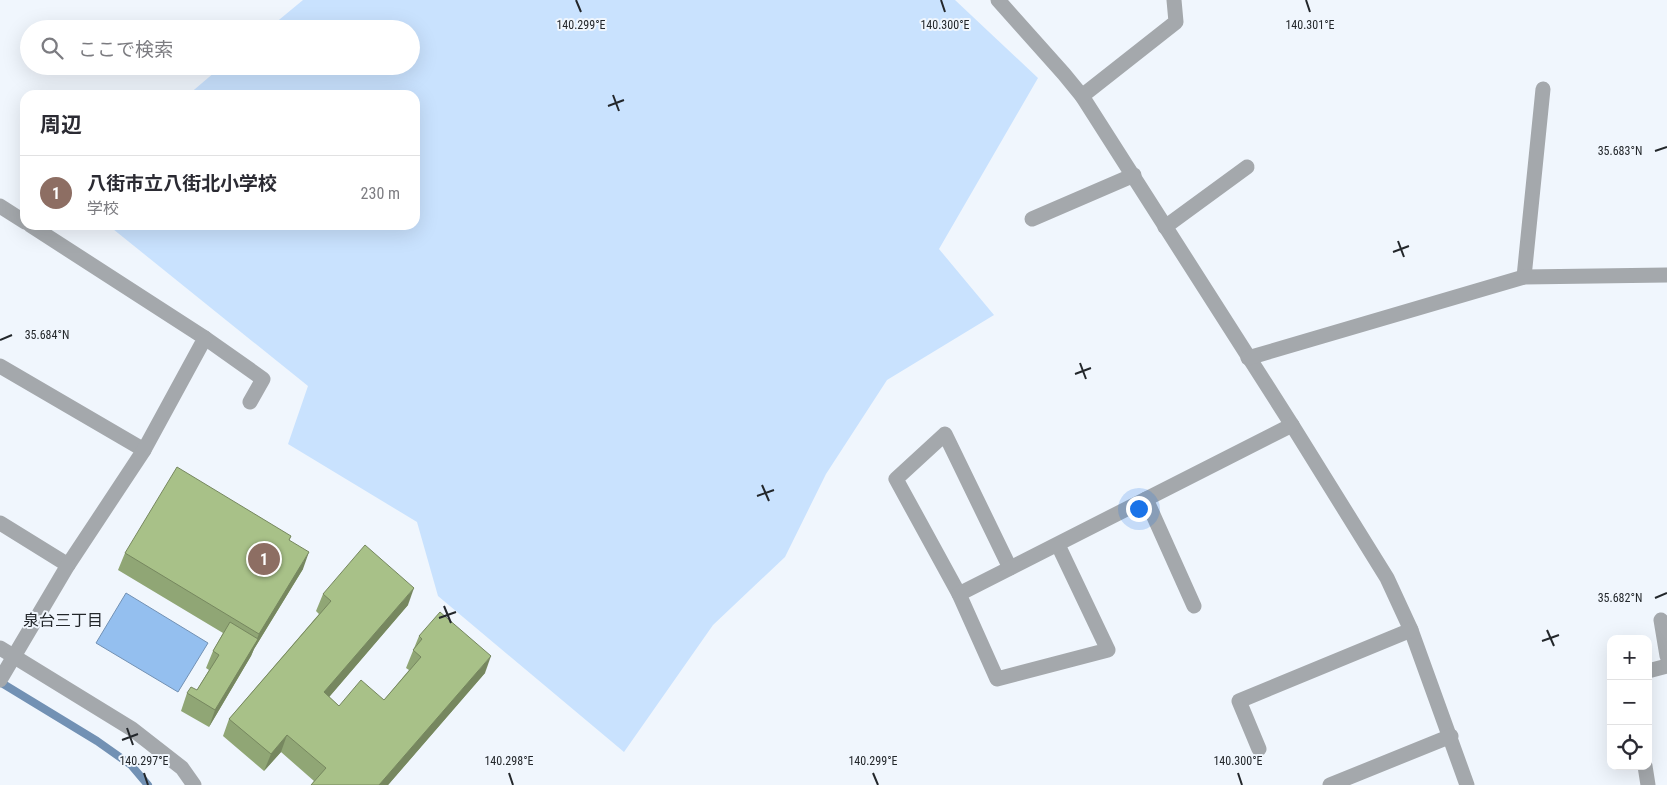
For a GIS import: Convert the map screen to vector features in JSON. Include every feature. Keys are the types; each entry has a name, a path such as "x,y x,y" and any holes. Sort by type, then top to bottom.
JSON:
{"street":[{"path":"998,0 1082,96 1134,175 1387,578 1411,630 1468,785"},
{"path":"1082,96 1176,22 1174,0"},
{"path":"1524,277 1543,89"},
{"path":"1165,227 1247,167"},
{"path":"1032,219 1134,175"},
{"path":"0,206 20,219"},
{"path":"38,230 205,338 263,379 250,402"},
{"path":"1248,358 1524,277 1667,275"},
{"path":"0,680 6,652 68,565 144,450 205,338"},
{"path":"0,366 144,450"},
{"path":"959,594 1292,425"},
{"path":"1010,568 945,434 896,479 959,594 997,679 1108,650 1058,545"},
{"path":"1146,500 1194,606"},
{"path":"0,523 68,565"},
{"path":"1661,620 1667,656"},
{"path":"1259,749 1240,701 1411,630"},
{"path":"6,652 132,729 182,768 194,785"},
{"path":"1652,670 1667,666"},
{"path":"1330,785 1451,736"},
{"path":"1646,770 1648,785"}],"shaded area":[{"path":"303,0 955,0 1038,78 939,249 994,315 887,380 826,474 785,557 713,625 624,752 438,596 417,522 288,444 308,386 114,230 420,230 420,90 194,90 211,75 420,75 420,20 279,20"}],"water":[{"path":"126,593 208,643 178,692 96,643"}],"building":[{"path":"177,467 291,536 289,540 309,552 259,634 125,553"},
{"path":"365,545 414,588 324,692 339,706 361,680 384,700 421,657 413,650 422,639 419,636 440,612 491,656 379,785 311,785 326,768 287,735 271,754 229,719 331,601 323,594"},
{"path":"230,622 258,639 215,710 187,693 191,687 197,690 219,655 213,651"}],"waterway":[{"path":"0,682 97,741 131,765 148,785"}],"place":[{"name":"八街市立八街北小学校","path":"264,559"}],"district":[{"name":"泉台三丁目","path":"63,620"}]}
